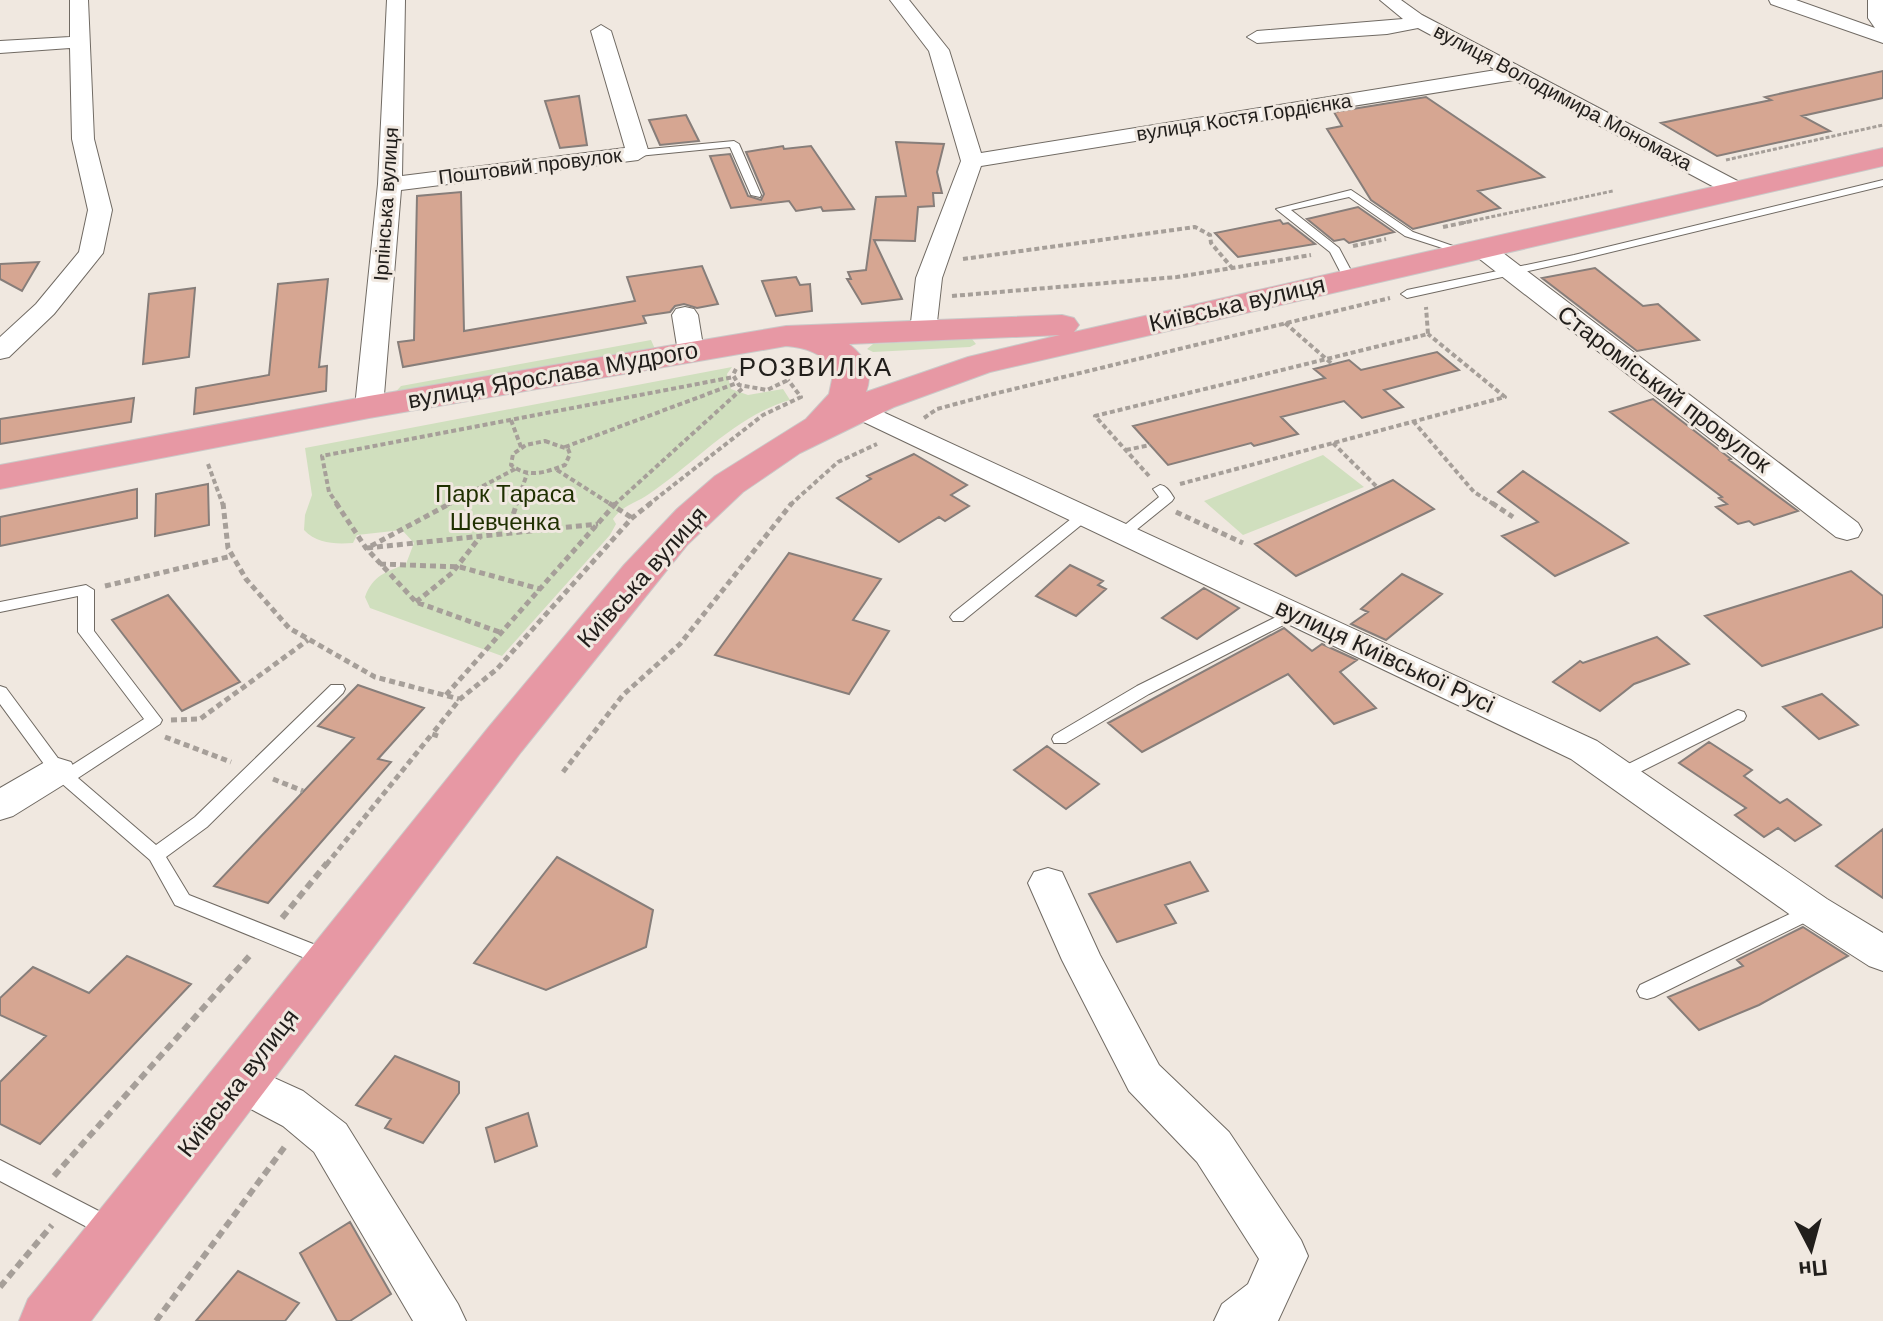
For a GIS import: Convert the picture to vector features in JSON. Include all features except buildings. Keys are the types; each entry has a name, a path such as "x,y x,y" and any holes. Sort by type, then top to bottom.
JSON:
{"main road":[{"name":"Київська вулиця","path":"51,1321 94,1219 239,1081 494,750 654,557 730,483 854,400 921,384 980,364 1883,157"},
{"name":"вулиця Ярослава Мудрого","path":"0,477 369,407 691,352 780,348 923,331 1160,322"},
{"path":"780,348 820,342 842,353 852,370 854,400"}],"street":[{"path":"0,351 45,309 91,253 100,210 83,139 79,0"},
{"name":"Ірпінська вулиця","path":"369,407 390,184 396,0"},
{"path":"899,0 939,50 972,161 929,278 923,331"},
{"name":"вулиця Володимира Мономаха","path":"1389,0 1421,22 1739,191"},
{"path":"1778,0 1883,37"},
{"path":"1824,17 1851,21 1879,12"},
{"path":"1257,37 1387,28 1421,22"},
{"name":"Поштовий провулок","path":"390,184 638,153 601,31"},
{"path":"0,47 79,42"},
{"name":"вулиця Костя Гордієнка","path":"972,161 1516,73"},
{"name":"Староміський провулок","path":"1472,250 1510,271 1847,530"},
{"path":"685,315 691,352"},
{"name":"вулиця Київської Русі","path":"854,400 1086,514 1584,750 1813,910 1883,954"},
{"path":"0,806 61,774"},
{"path":"1048,883 1082,960 1144,1078 1213,1147 1284,1256 1265,1301 1239,1321"},
{"path":"239,1081 301,1111 330,1138 441,1321"}],"lane":[{"path":"638,153 734,144 756,195"},
{"path":"1407,294 1883,183"},
{"path":"1349,278 1335,250 1282,209 1351,193 1409,234 1472,250"},
{"path":"1125,532 1161,495"},
{"path":"958,617 1086,514"},
{"path":"0,607 86,590 86,632 148,724 61,774"},
{"path":"1060,739 1143,690 1294,613"},
{"path":"156,855 201,822 337,689"},
{"path":"0,692 61,774 156,855 182,900 334,961"},
{"path":"1620,775 1738,716"},
{"path":"1647,991 1813,910"},
{"path":"0,1170 94,1219"}],"path":[{"path":"1719,161 1883,125"},
{"path":"935,262 1195,227 1210,235 1215,249 1234,270"},
{"path":"1161,495 1332,443 1505,397 1428,334 1424,290"},
{"path":"1285,323 1332,364"},
{"path":"1243,543 1205,528 1161,495 1095,416 1428,334"},
{"path":"502,633 416,602 366,548 329,492 322,456 735,380 744,387 767,390 788,380 791,370 780,348"},
{"path":"565,447 735,380 741,364"},
{"path":"446,695 613,507 744,387"},
{"path":"511,420 521,447"},
{"path":"1413,421 1474,492 1513,517"},
{"path":"545,441 565,447 570,454 569,460 557,470 539,475 515,469 511,459 521,447 545,441"},
{"path":"1332,443 1376,486"},
{"path":"1126,450 1150,445"},
{"path":"199,455 208,464 224,507 228,548 232,556 246,579 289,628 375,677 460,699"},
{"path":"366,548 515,469"},
{"path":"557,470 632,518"},
{"path":"507,533 527,474"},
{"path":"366,548 598,524"},
{"path":"416,602 438,588 460,567 481,536"},
{"path":"86,590 232,556"},
{"path":"380,564 460,567 540,589"},
{"path":"148,724 200,719 308,640"},
{"path":"148,724 303,791"},
{"path":"40,1191 268,934 432,734"},
{"path":"156,1321 292,1137"},
{"path":"0,1287 94,1219"}],"green space":[{"path":"972,339 976,344 970,347 873,352 867,349 873,344"},
{"path":"651,340 655,349 391,397 401,386"},
{"name":"Парк Тараса Шевченка","path":"732,367 727,374 731,389 748,395 783,389 790,400 751,417 666,482 621,510 613,519 616,524 610,535 502,656 370,608 365,597 376,579 406,564 414,543 402,530 357,535 353,543 340,543 320,541 304,530 312,495 305,448"},
{"path":"1323,455 1364,487 1243,535 1204,501"}],"district":[{"name":"РОЗВИЛКА","path":"816,367"}]}
